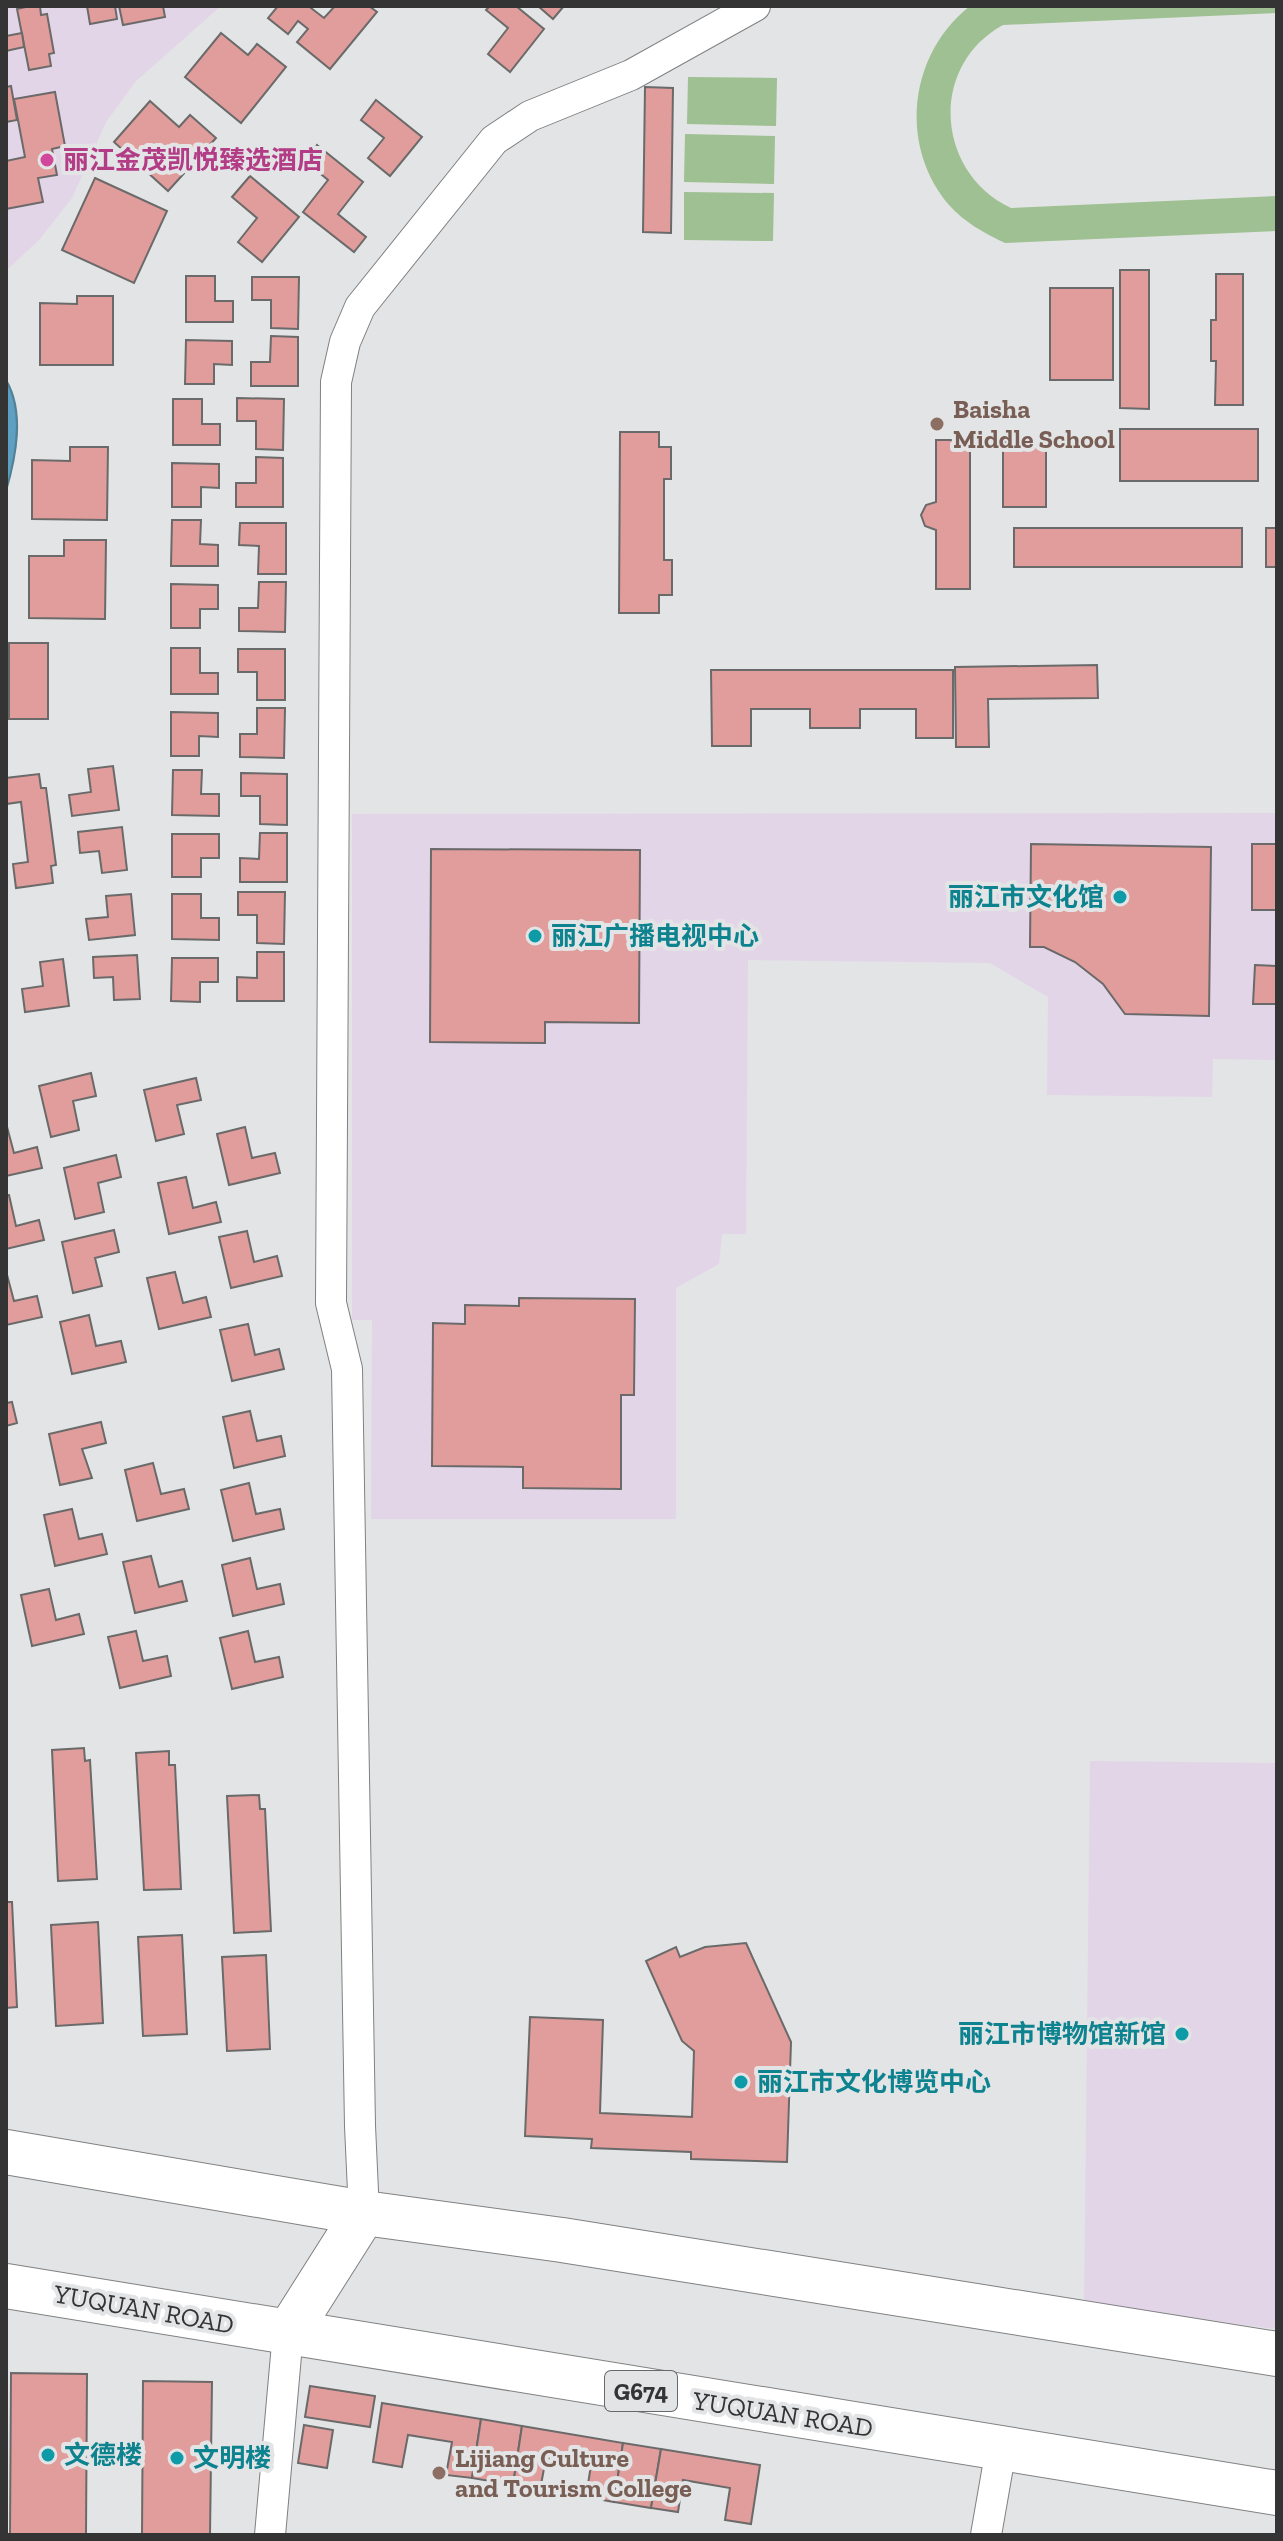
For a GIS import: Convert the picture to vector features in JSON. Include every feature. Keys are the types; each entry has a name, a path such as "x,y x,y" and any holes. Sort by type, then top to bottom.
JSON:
{"highway":[{"path":"6,2152 364,2213 562,2240 1277,2354"},
{"path":"288,2333 364,2213"},
{"name":"YUQUAN ROAD","path":"6,2286 1277,2493"}],"street":[{"path":"364,2213 347,1369 331,1303 334,403 338,372 345,342 360,307 494,140 530,116 631,75 755,6"},
{"path":"270,2535 288,2333"},
{"path":"986,2535 1001,2449"}],"shaded area":[{"name":"丽江金茂凯悦臻选酒店","path":"6,6 221,6 136,81 106,122 72,198 39,240 9,268 6,268"},
{"path":"1277,813 1277,1060 1213,1059 1212,1097 1047,1095 1048,997 990,963 748,960 746,1234 722,1234 719,1264 676,1288 676,1519 371,1519 372,1320 352,1320 352,814"},
{"name":"丽江市博物馆新馆","path":"1090,1761 1277,1763 1277,2329 1084,2305"}],"green space":[{"path":"970,6 1277,6 1277,13 1003,25 979,43 962,66 953,92 951,119 956,146 968,170 986,192 1011,208 1277,196 1277,231 1005,243 968,222 949,205 933,181 922,155 917,128 923,74 949,26"},
{"path":"688,77 777,78 776,126 687,124"},
{"path":"685,134 775,136 774,184 684,182"},
{"path":"684,192 774,193 773,241 684,240"}],"water":[{"path":"6,380 15,406 17,435 6,491"}],"building":[{"path":"40,6 41,15 47,14 54,53 49,54 51,66 29,70 17,9"},
{"path":"87,6 115,6 117,19 90,24"},
{"path":"119,6 163,6 165,17 123,25"},
{"path":"278,6 312,6 324,18 335,6 369,6 377,12 330,69 297,42 308,29 298,21 288,34 268,18"},
{"path":"490,6 516,6 544,29 510,72 488,54 508,28 486,10"},
{"path":"538,6 564,6 553,19"},
{"path":"22,33 24,47 6,51 6,36"},
{"path":"221,33 248,55 257,44 286,67 241,123 185,77"},
{"path":"11,86 17,120 6,122 6,87"},
{"path":"645,87 673,88 671,233 643,232"},
{"path":"55,92 65,146 52,149 57,175 38,178 43,202 6,209 6,161 25,157 14,99"},
{"path":"376,100 422,137 390,176 368,158 384,138 361,120"},
{"path":"150,101 179,127 190,115 216,138 168,191 114,142"},
{"path":"317,145 363,182 338,214 366,237 354,252 303,212 328,180 305,161"},
{"path":"250,176 299,217 262,262 238,242 257,218 232,197"},
{"path":"95,178 167,211 134,283 62,250"},
{"path":"1120,270 1149,270 1149,409 1120,408"},
{"path":"1216,274 1243,274 1243,405 1215,405 1216,361 1211,361 1211,320 1216,320"},
{"path":"186,276 215,276 215,301 233,301 233,322 186,322"},
{"path":"252,277 299,277 298,329 271,328 271,300 252,300"},
{"path":"1050,288 1113,288 1113,380 1050,380"},
{"path":"77,296 113,296 113,365 40,365 40,303 77,304"},
{"path":"271,336 298,337 298,386 251,386 251,362 270,362"},
{"path":"186,340 232,341 232,365 214,364 214,384 185,384"},
{"path":"237,398 284,399 283,450 256,449 256,421 237,421"},
{"path":"173,399 202,399 202,424 220,424 220,445 173,445"},
{"path":"1120,429 1258,429 1258,481 1120,481"},
{"path":"620,432 659,432 659,447 671,447 671,479 664,479 664,560 672,560 672,595 659,595 659,613 619,613"},
{"path":"936,440 970,440 970,589 936,589 936,530 925,526 921,515 926,505 936,502"},
{"path":"1003,442 1046,442 1046,507 1003,507"},
{"path":"70,447 108,447 107,520 32,519 32,460 70,461"},
{"path":"256,457 283,458 283,507 236,507 236,483 256,483"},
{"path":"172,463 219,464 219,488 201,487 201,507 172,507"},
{"path":"172,520 201,520 200,544 218,545 218,566 171,566"},
{"path":"240,523 286,523 286,574 258,574 259,546 239,545"},
{"path":"1014,528 1242,528 1242,567 1014,567"},
{"path":"1266,528 1277,528 1277,567 1266,567"},
{"path":"64,540 106,540 105,619 29,618 29,556 64,556"},
{"path":"259,582 286,582 285,632 239,631 239,608 258,608"},
{"path":"171,584 218,585 218,609 200,609 200,628 171,628"},
{"path":"9,643 48,643 48,719 9,719"},
{"path":"171,648 200,648 200,673 218,673 218,694 171,694"},
{"path":"238,649 285,649 285,700 257,700 257,672 238,672"},
{"path":"1097,665 1098,698 988,699 989,747 956,747 955,667"},
{"path":"711,670 953,670 953,738 916,738 916,709 860,709 860,728 810,728 810,709 751,709 751,746 712,746"},
{"path":"257,708 285,708 284,758 240,757 240,734 257,734"},
{"path":"171,712 218,713 218,737 199,736 199,756 171,756"},
{"path":"113,766 119,810 72,816 69,795 91,792 88,769"},
{"path":"173,770 202,770 201,794 219,794 219,816 172,815"},
{"path":"241,773 287,774 287,825 260,824 260,796 241,796"},
{"path":"39,774 41,788 46,788 56,865 51,866 53,883 16,888 13,864 28,862 21,802 6,804 6,778"},
{"path":"122,827 127,870 102,873 99,851 80,853 78,832"},
{"path":"260,833 287,833 287,882 240,882 240,858 259,859"},
{"path":"172,834 219,834 219,858 201,858 201,877 172,877"},
{"name":"丽江市文化馆","path":"1031,844 1211,847 1209,1016 1125,1014 1103,984 1075,962 1044,947 1030,947"},
{"path":"1252,844 1277,844 1277,910 1252,910"},
{"name":"丽江广播电视中心","path":"431,849 640,850 639,1023 545,1022 545,1043 430,1042"},
{"path":"238,892 285,892 284,944 257,943 257,915 238,915"},
{"path":"131,894 135,935 89,940 86,919 108,917 106,896"},
{"path":"172,894 201,894 201,918 219,918 219,940 172,939"},
{"path":"257,952 284,952 284,1001 237,1001 237,977 257,978"},
{"path":"137,955 140,999 114,1000 113,977 94,978 93,957"},
{"path":"172,958 218,958 218,982 200,982 200,1002 171,1001"},
{"path":"63,959 69,1006 25,1012 22,989 43,986 40,962"},
{"path":"1255,965 1277,966 1277,1004 1253,1004"},
{"path":"91,1073 96,1096 73,1101 79,1130 51,1137 39,1086"},
{"path":"196,1078 201,1100 177,1105 184,1134 156,1141 144,1090"},
{"path":"6,1123 14,1153 37,1147 42,1168 6,1176"},
{"path":"245,1127 252,1158 275,1153 280,1173 229,1185 217,1134"},
{"path":"116,1155 121,1177 98,1183 104,1212 75,1219 64,1168"},
{"path":"186,1177 193,1208 216,1202 221,1222 169,1234 158,1183"},
{"path":"9,1195 16,1226 39,1220 44,1240 6,1249 6,1196"},
{"path":"114,1230 119,1252 95,1258 102,1286 73,1293 62,1242"},
{"path":"247,1231 254,1262 277,1256 282,1276 231,1288 219,1237"},
{"path":"6,1271 14,1301 37,1296 42,1317 6,1325"},
{"path":"175,1272 183,1303 206,1297 211,1317 159,1329 147,1278"},
{"path":"519,1298 635,1299 634,1395 621,1395 621,1489 523,1488 523,1467 432,1466 433,1323 465,1324 465,1305 519,1306"},
{"path":"89,1315 96,1346 121,1341 126,1362 72,1374 60,1322"},
{"path":"248,1324 255,1355 279,1349 284,1369 232,1381 220,1330"},
{"path":"12,1402 17,1423 6,1426 6,1403"},
{"path":"250,1411 257,1441 281,1436 285,1456 234,1468 223,1417"},
{"path":"101,1422 106,1443 82,1449 92,1478 60,1485 49,1434"},
{"path":"153,1463 161,1494 184,1489 189,1509 137,1521 125,1470"},
{"path":"249,1483 256,1514 280,1509 284,1529 233,1541 221,1490"},
{"path":"72,1509 79,1539 102,1534 107,1554 55,1566 44,1515"},
{"path":"151,1556 159,1587 182,1581 187,1601 135,1613 123,1562"},
{"path":"250,1558 257,1589 280,1584 284,1604 233,1616 222,1565"},
{"path":"49,1589 56,1620 79,1614 84,1634 32,1646 21,1595"},
{"path":"136,1631 143,1661 167,1656 171,1676 120,1688 108,1637"},
{"path":"248,1631 255,1662 279,1657 283,1677 232,1689 220,1638"},
{"path":"84,1748 85,1761 90,1760 97,1879 58,1881 52,1750"},
{"path":"169,1751 169,1765 175,1765 181,1889 144,1890 136,1753"},
{"path":"259,1795 260,1809 265,1809 271,1931 234,1933 227,1796"},
{"path":"6,1902 12,1902 17,2007 6,2008"},
{"path":"98,1922 103,2023 56,2026 51,1925"},
{"path":"182,1935 187,2034 143,2036 138,1937"},
{"name":"丽江市文化博览中心","path":"746,1943 791,2042 787,2162 691,2159 691,2152 591,2148 592,2139 525,2136 530,2017 603,2020 600,2113 692,2117 694,2051 682,2041 646,1961 676,1947 680,1957 705,1947"},
{"path":"266,1955 270,2049 227,2051 222,1957"},
{"name":"文德楼","path":"11,2373 87,2374 86,2535 10,2535"},
{"name":"文明楼","path":"143,2381 212,2382 210,2535 142,2535"},
{"path":"310,2386 375,2396 370,2427 305,2417"},
{"path":"382,2403 481,2419 472,2478 446,2475 452,2442 408,2435 402,2467 373,2462"},
{"path":"481,2419 522,2426 513,2485 472,2478"},
{"path":"304,2425 333,2430 327,2468 298,2463"},
{"path":"522,2426 623,2443 614,2502 586,2497 591,2465 546,2458 540,2490 513,2485"},
{"path":"623,2443 661,2449 651,2508 614,2502"},
{"path":"661,2449 760,2465 751,2524 725,2520 730,2488 683,2480 678,2512 651,2508"}],"place":[{"name":"丽江金茂凯悦臻选酒店","path":"47,160"},
{"name":"Baisha Middle School","path":"937,424"},
{"name":"丽江市文化馆","path":"1120,897"},
{"name":"丽江广播电视中心","path":"535,936"},
{"name":"丽江市博物馆新馆","path":"1182,2034"},
{"name":"丽江市文化博览中心","path":"741,2082"},
{"name":"文德楼","path":"48,2455"},
{"name":"文明楼","path":"177,2458"},
{"name":"Lijiang Culture and Tourism College","path":"439,2473"}]}
